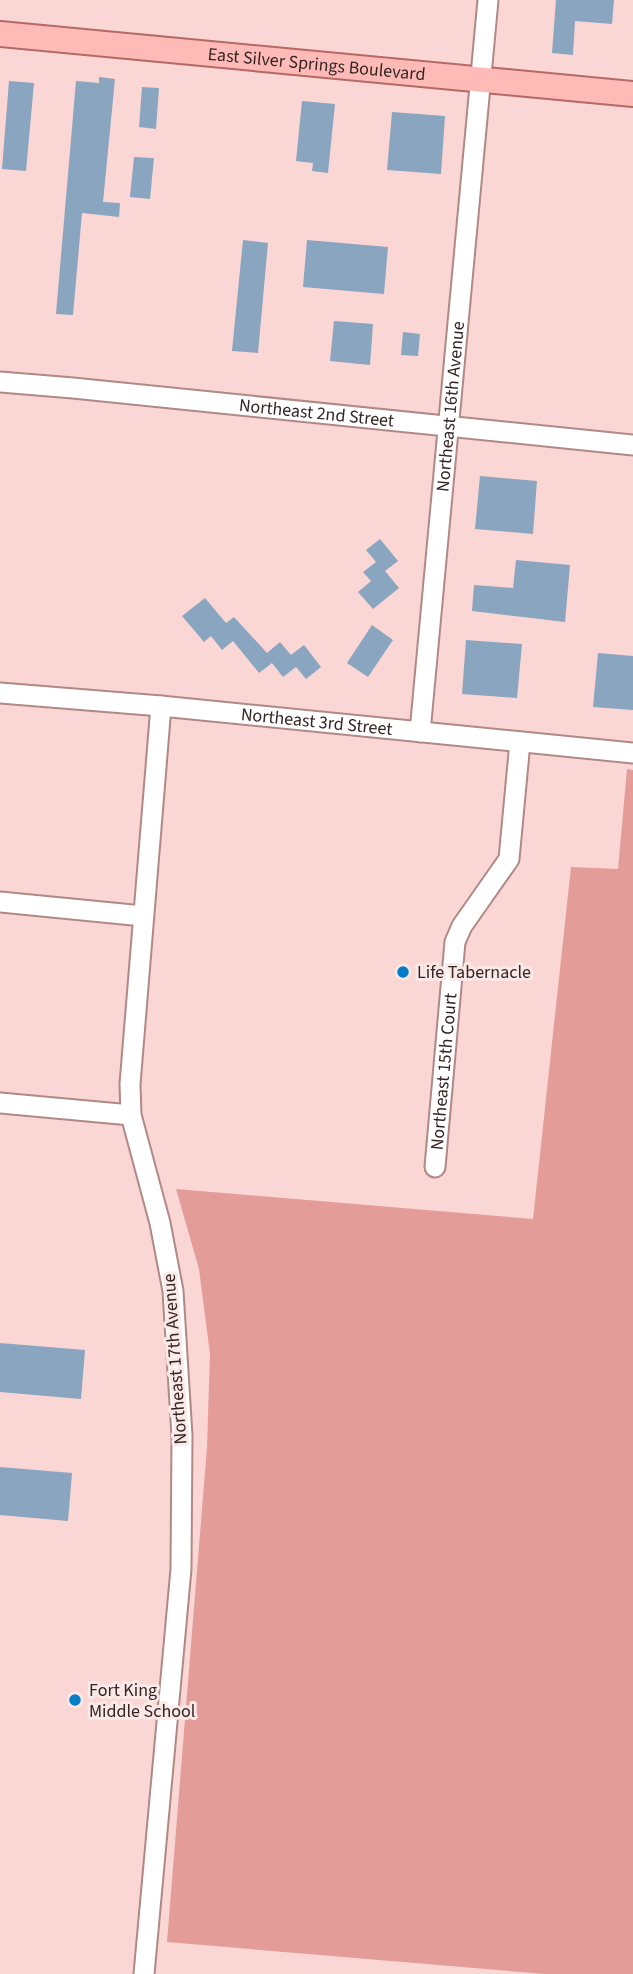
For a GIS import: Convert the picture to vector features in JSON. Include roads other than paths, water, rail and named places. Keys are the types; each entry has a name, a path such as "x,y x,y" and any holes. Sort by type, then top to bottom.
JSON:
{"main road":[{"name":"East Silver Springs Boulevard","path":"0,34 633,94"}],"street":[{"name":"Northeast 16th Avenue","path":"420,732 488,0"},
{"name":"Northeast 2nd Street","path":"0,383 73,388 633,445"},
{"name":"Northeast 3rd Street","path":"0,693 162,706 633,753"},
{"name":"Northeast 17th Avenue","path":"144,1974 181,1569 182,1436 173,1291 160,1223 131,1115 130,1084 162,706"},
{"name":"Northeast 15th Court","path":"435,1167 455,942 462,926 509,859 520,742"},
{"path":"0,902 143,916"},
{"path":"0,1103 131,1115"}],"place":[{"name":"Life Tabernacle","path":"403,972"},
{"name":"Fort King Middle School","path":"75,1700"}]}
